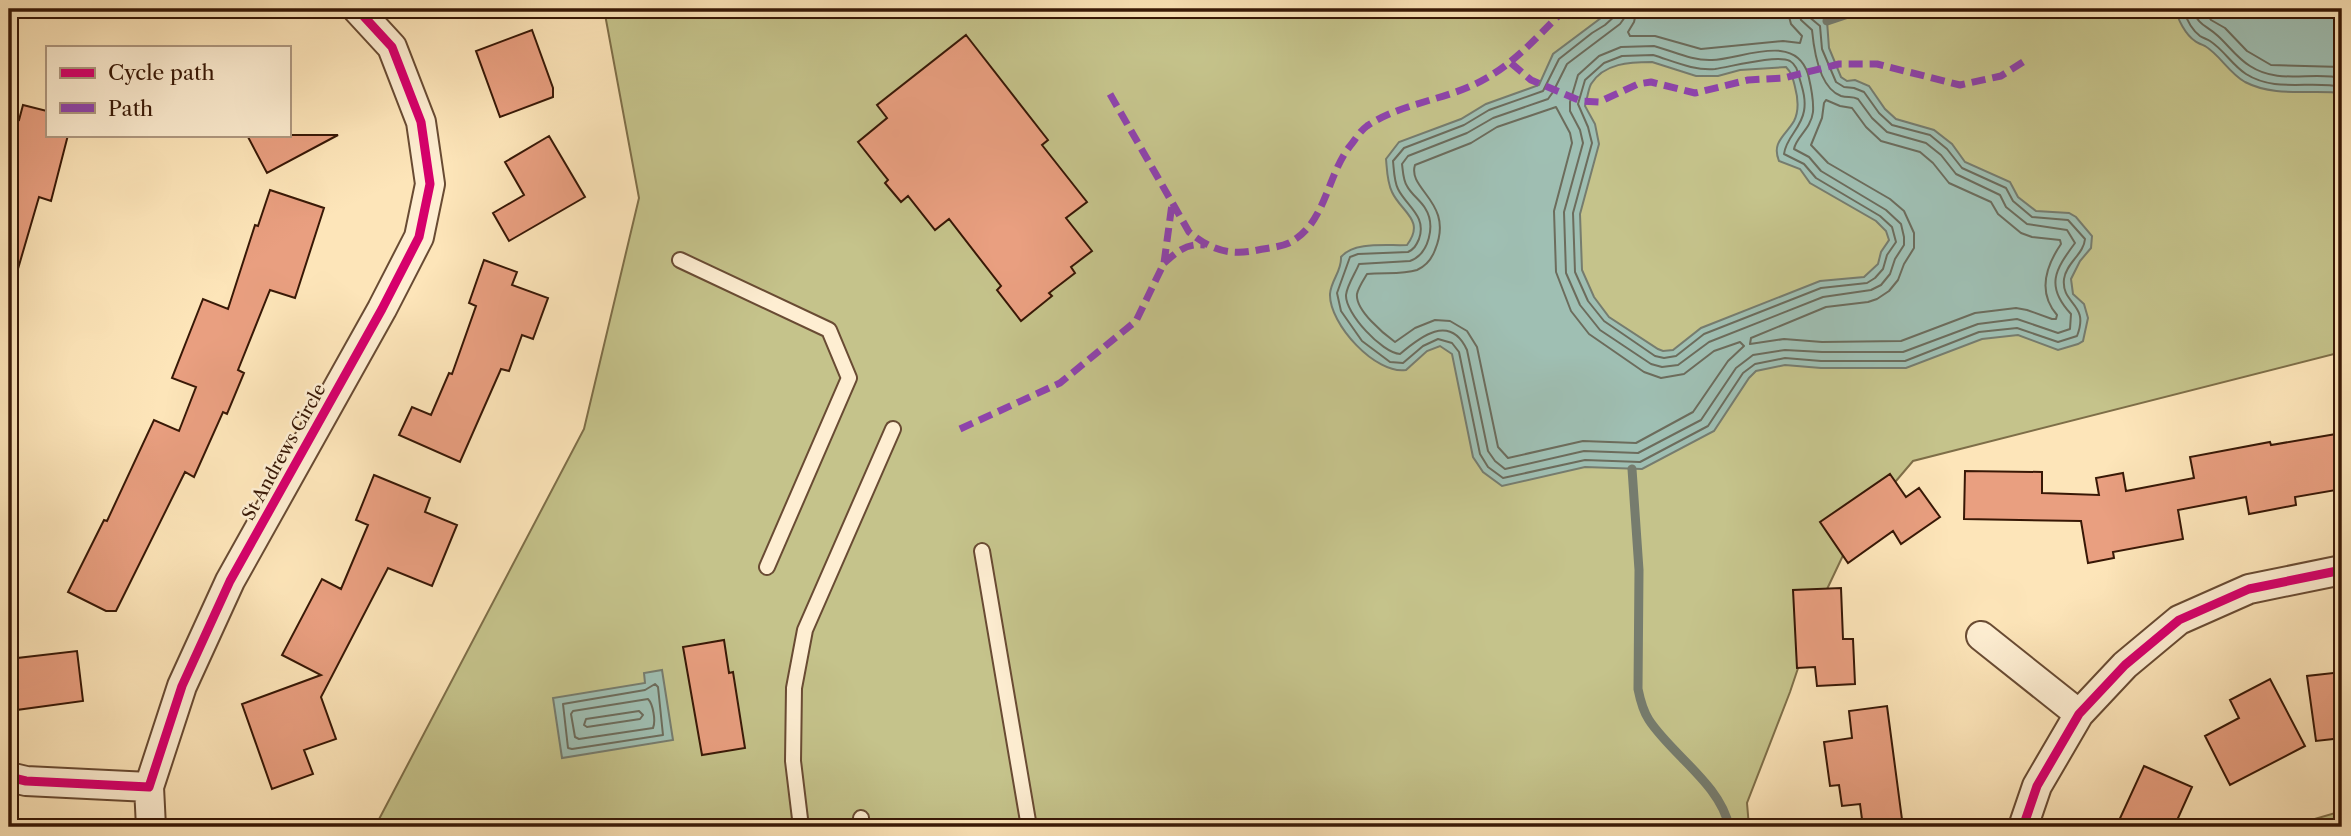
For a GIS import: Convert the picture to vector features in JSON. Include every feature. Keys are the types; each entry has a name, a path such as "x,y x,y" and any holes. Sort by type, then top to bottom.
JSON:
{"street":[{"name":"St Andrews Circle","path":"151,827 149,788 182,686 230,581 382,309 419,237 430,184 421,122 392,47 357,9"},
{"path":"2023,827 2037,786 2079,714 2125,665 2179,620 2249,589 2342,570"},
{"path":"1980,636 2079,714"},
{"path":"9,777 26,781 149,788"}],"lane":[{"path":"680,260 829,330 849,379 767,567"},
{"path":"801,827 793,761 794,688 805,631 893,429"},
{"path":"982,551 1029,827"}],"shaded area":[{"path":"604,9 2342,9 2342,352 1913,461 1856,528 1819,606 1790,692 1747,803 1749,827 377,827 584,429 639,198"},
{"path":"2342,811 2342,827 2287,827"}],"water":[{"path":"1613,9 1810,9 1827,21 1829,48 1841,77 1869,86 1885,109 1896,119 1934,130 1952,144 1965,162 2010,182 2018,197 2036,211 2069,213 2076,217 2092,236 2091,248 2080,261 2071,279 2073,294 2084,304 2088,318 2083,341 2058,350 2018,335 1982,339 1906,368 1821,368 1785,365 1756,371 1714,431 1642,469 1585,467 1502,486 1483,472 1473,457 1452,354 1440,346 1427,351 1406,370 1381,364 1356,345 1346,333 1337,319 1330,294 1341,257 1347,252 1363,246 1407,245 1412,236 1413,223 1389,184 1386,159 1399,142 1461,119 1486,104 1539,85 1553,54","holes":["1652,62 1696,76 1718,76 1740,70 1786,67 1794,81 1797,109 1794,121 1778,144 1779,161 1800,169 1810,183 1876,221 1886,231 1889,240 1881,252 1878,264 1864,277 1820,281 1701,328 1673,350 1663,351 1609,317 1594,297 1582,270 1580,214 1599,144 1595,124 1585,106 1590,86 1596,77 1618,65"]},
{"path":"2176,9 2342,9 2342,93 2269,90 2245,82 2210,50 2188,35"},
{"path":"662,670 673,740 562,758 553,698 645,683 644,673"}],"building":[{"path":"532,30 553,88 553,97 500,117 476,51"},
{"path":"966,35 1048,140 1042,145 1087,202 1066,218 1092,251 1071,267 1075,273 1049,293 1052,296 1021,321 997,290 1001,286 949,219 935,230 908,196 901,202 885,183 888,180 858,142 887,118 877,105"},
{"path":"23,105 46,111 46,136 68,136 51,201 39,197 15,279 9,278 9,118 19,120"},
{"path":"338,135 267,173 248,136"},
{"path":"549,136 585,197 509,241 493,213 524,195 505,162"},
{"path":"270,190 324,208 295,298 270,290 238,370 244,373 227,414 223,412 194,477 185,472 116,611 106,611 68,592 104,520 107,521 154,420 179,431 196,387 172,378 203,299 228,309 255,225 258,226"},
{"path":"484,260 517,272 512,285 548,298 533,339 522,335 509,371 501,369 460,462 399,435 412,407 431,415 449,373 452,374 476,306 469,303"},
{"path":"2342,433 2342,489 2295,497 2296,505 2249,514 2246,497 2178,510 2183,539 2113,552 2114,558 2088,563 2081,521 1964,519 1965,471 2042,472 2042,493 2099,495 2096,478 2123,473 2126,491 2194,478 2190,457 2270,442 2271,445"},
{"path":"1890,474 1906,497 1919,488 1940,517 1901,544 1893,531 1848,563 1820,522"},
{"path":"374,475 430,498 425,512 457,525 432,586 388,568 321,697 336,739 304,750 313,774 272,789 242,704 321,675 282,655 322,579 341,589 368,525 356,520"},
{"path":"1841,588 1843,639 1853,639 1855,684 1817,686 1815,667 1797,668 1793,590"},
{"path":"724,640 729,673 733,672 745,748 702,755 683,647"},
{"path":"77,651 83,701 9,711 9,659"},
{"path":"2342,672 2342,738 2316,741 2307,676"},
{"path":"2270,679 2305,746 2230,785 2205,736 2239,718 2230,700"},
{"path":"1887,706 1903,827 1863,827 1860,804 1842,806 1839,785 1830,786 1824,742 1852,738 1849,711"},
{"path":"2144,766 2192,787 2174,827 2116,827"}],"waterway":[{"path":"1827,21 1863,9"},
{"path":"1632,469 1639,570 1638,689 1641,701 1647,716 1659,733 1716,797 1729,827"}],"marked path":[{"path":"1110,94 1189,232 1221,250 1248,252 1289,243 1301,235 1318,212 1342,158 1364,128 1392,113 1485,79 1521,52 1565,9"},
{"path":"1511,63 1531,80 1581,101 1599,102 1638,84 1651,82 1695,93 1748,80 1784,78 1839,64 1877,64 1960,85 2001,76 2023,62"},
{"path":"960,429 1060,383 1136,321 1164,263 1172,204"},
{"path":"1164,263 1187,247 1205,245"}],"cycle path":[{"path":"9,777 26,781 149,787 182,686 230,581 382,309 419,237 430,184 421,122 392,47 357,9"},
{"path":"2023,827 2037,786 2079,714 2125,665 2179,620 2249,589 2342,570"}]}
